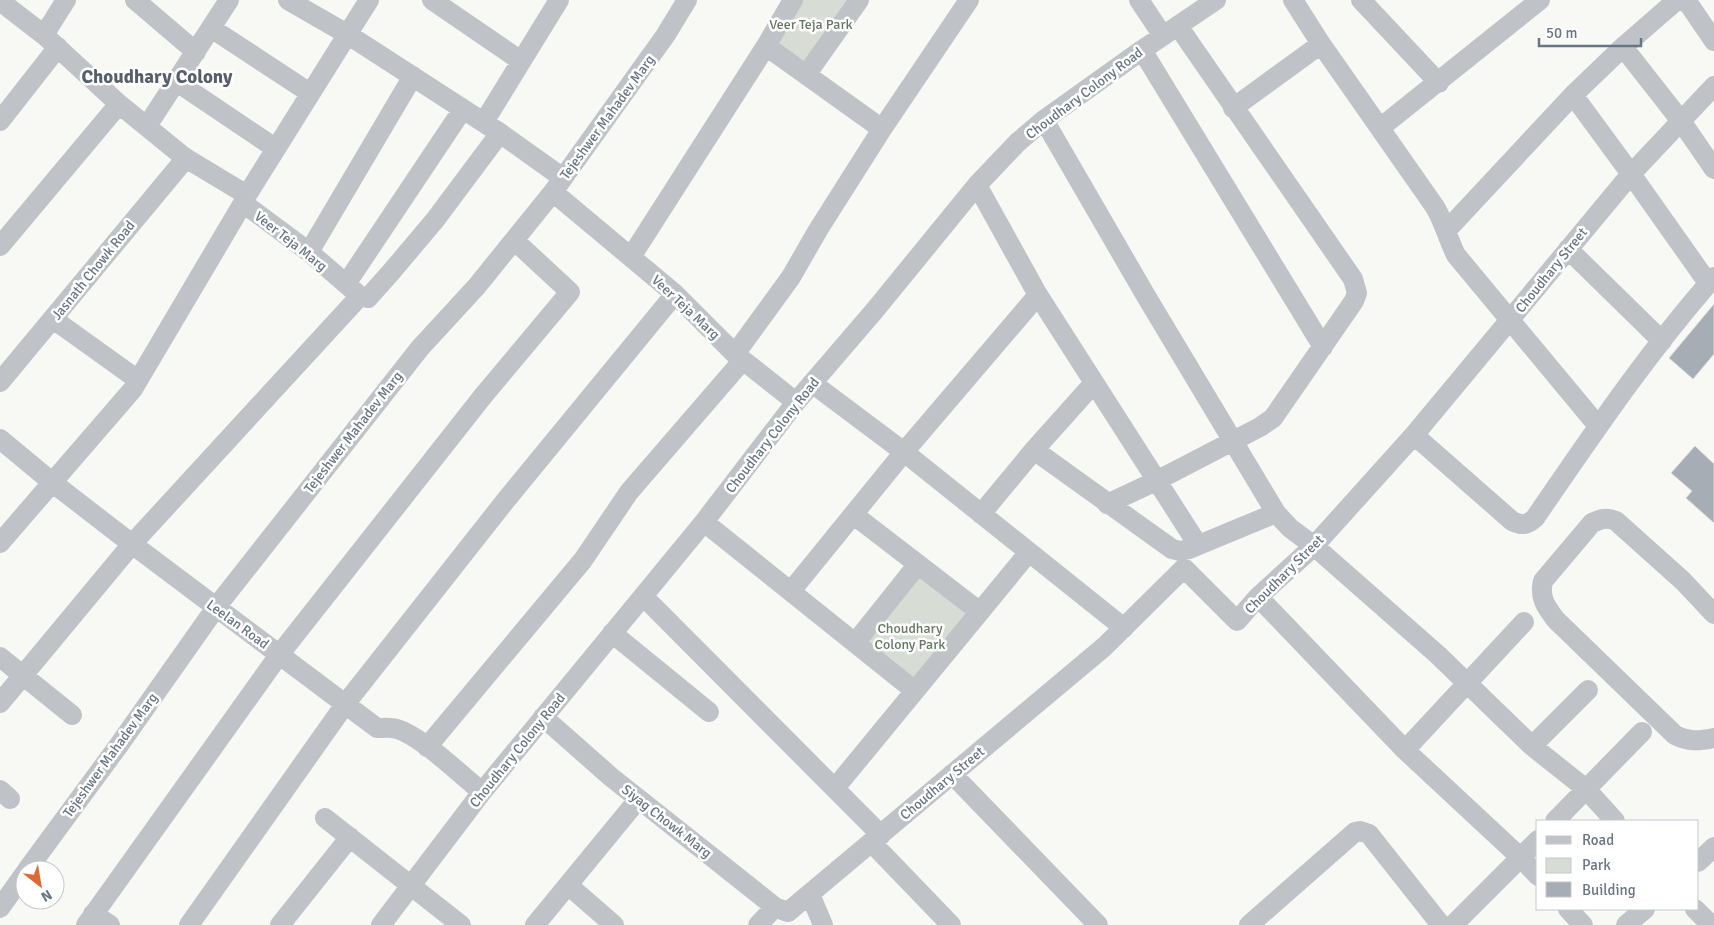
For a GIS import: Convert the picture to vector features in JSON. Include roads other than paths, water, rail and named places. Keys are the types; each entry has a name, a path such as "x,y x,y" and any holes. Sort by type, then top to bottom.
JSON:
{"street":[{"path":"0,121 51,41 66,0"},
{"path":"135,0 196,52"},
{"path":"147,126 229,0"},
{"name":"Veer Teja Marg","path":"288,0 347,34 492,127 558,185 631,257 675,294 739,357 796,402"},
{"path":"0,542 53,483 133,388 275,148 369,0"},
{"path":"432,0 521,61"},
{"name":"Tejeshwer Mahadev Marg","path":"34,860 119,746 215,608 420,348 477,286 558,185 665,36 687,0"},
{"path":"631,257 766,46 793,0"},
{"path":"806,75 859,0"},
{"path":"427,747 583,560 629,492 739,357 792,277 818,230 882,129 969,0"},
{"path":"1107,504 1156,481 1260,427 1273,418 1354,301 1357,293 1354,279 1233,108 1170,31 1139,0"},
{"name":"Choudhary Colony Road","path":"381,925 482,792 704,522 796,402 875,310 977,185 1018,142 1044,120 1216,0"},
{"path":"1293,0 1321,44 1435,207 1456,255 1598,426"},
{"path":"1361,0 1439,83"},
{"path":"1446,231 1573,95 1623,47 1677,0"},
{"path":"1686,0 1714,41"},
{"name":"Veer Teja Marg","path":"0,1 51,41 119,104 186,158 245,199 353,290"},
{"path":"353,290 368,298 392,272 434,220 492,127 521,61 551,3"},
{"path":"1380,128 1439,83 1528,4"},
{"path":"212,28 310,93"},
{"path":"1233,108 1321,44"},
{"path":"766,46 882,129"},
{"path":"1623,47 1681,122 1714,169"},
{"path":"1142,50 1323,347"},
{"path":"309,252 413,76"},
{"path":"176,82 275,148"},
{"name":"Choudhary Street","path":"774,907 788,912 810,894 1104,647 1184,568 1237,621 1257,598 1314,546 1414,435 1631,174 1714,86"},
{"path":"1414,435 1512,521 1520,525 1528,524 1535,518 1598,426 1711,280 1573,95"},
{"path":"3,237 119,104"},
{"path":"0,703 132,544 353,290 463,109"},
{"path":"1044,120 1146,296 1276,513 1290,528 1314,546 1438,655 1532,746 1586,789 1614,820"},
{"name":"Jasnath Chowk Road","path":"0,382 186,158"},
{"path":"977,185 1038,295 1198,545"},
{"path":"96,921 280,654 483,396 570,292 515,241"},
{"path":"1568,249 1662,341"},
{"path":"189,925 346,704 506,500 675,294"},
{"path":"791,592 904,452 1038,295"},
{"path":"53,319 138,380"},
{"path":"812,383 904,452 1124,628"},
{"path":"981,514 1034,450 1094,383"},
{"name":"Leelan Road","path":"0,439 53,483 215,608 280,654 377,728 396,728 427,747 482,792"},
{"path":"1034,450 1172,549 1180,551 1198,545 1276,513"},
{"path":"854,514 980,612"},
{"path":"1714,614 1675,574 1616,521 1608,518 1592,523 1543,581 1541,591 1546,608 1556,620 1675,735 1685,740 1696,742 1714,738"},
{"path":"704,522 915,691"},
{"path":"835,788 1029,552"},
{"path":"855,643 918,564"},
{"path":"643,596 835,788 876,839 951,925"},
{"path":"1257,598 1263,602 1405,750 1536,874"},
{"path":"1405,750 1524,622"},
{"path":"612,634 709,712"},
{"path":"0,657 72,715"},
{"path":"1532,746 1588,690"},
{"name":"Siyag Chowk Marg","path":"543,718 611,777 774,907"},
{"path":"1556,820 1642,732"},
{"path":"952,774 1098,925"},
{"path":"535,925 636,802"},
{"path":"325,818 461,925"},
{"path":"1249,925 1355,832 1360,831 1369,834 1440,924 1521,858 1536,842"},
{"path":"280,925 350,837"},
{"path":"1699,861 1714,847"},
{"path":"568,885 614,925"},
{"name":"Tejeshwer Mahadev Marg","path":"0,908 15,887"},
{"path":"810,894 823,925"},
{"path":"758,925 774,907"},
{"path":"1569,910 1583,925"},
{"path":"1626,925 1644,910"},
{"path":"1696,910 1711,925"}],"district":[{"name":"Choudhary Colony","path":"157,76"}],"park label":[{"name":"Veer Teja Park","path":"811,24"},
{"name":"Choudhary Colony Park","path":"910,636"}]}
